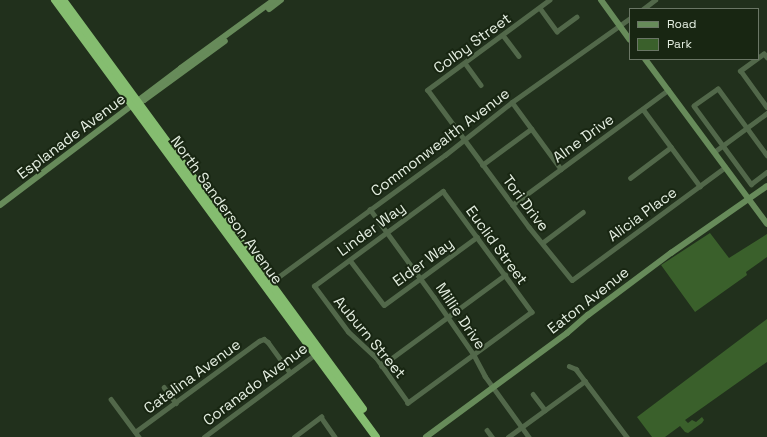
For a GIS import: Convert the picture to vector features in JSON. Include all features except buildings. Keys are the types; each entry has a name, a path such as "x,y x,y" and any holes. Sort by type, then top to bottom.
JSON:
{"highway":[{"name":"North Sanderson Avenue","path":"55,0 135,104 318,352 383,437"},
{"name":"North Sanderson Avenue","path":"63,0 135,104"},
{"name":"North Sanderson Avenue","path":"318,352 376,437"}],"street":[{"name":"Esplanade Avenue","path":"0,205 181,68 274,0"},
{"name":"Esplanade Avenue","path":"135,104 144,100 281,0"},
{"name":"Colby Street","path":"428,90 550,0"},
{"path":"601,0 629,39"},
{"path":"644,8 655,0"},
{"path":"540,8 557,31 576,16"},
{"name":"Commonwealth Avenue","path":"268,284 370,210 512,102 629,19"},
{"path":"503,35 519,56"},
{"path":"759,58 764,54 767,58"},
{"path":"646,60 767,224"},
{"path":"756,60 741,72 767,106"},
{"path":"465,63 481,85"},
{"path":"767,156 718,89 694,106 751,184 767,172"},
{"name":"Tori Drive","path":"428,90 512,205 572,280"},
{"name":"Alne Drive","path":"512,205 668,90"},
{"path":"512,102 561,169"},
{"path":"643,109 700,186"},
{"path":"714,152 767,113"},
{"path":"482,165 531,129"},
{"path":"630,178 671,148"},
{"name":"Alicia Place","path":"572,280 725,167"},
{"name":"Eaton Avenue","path":"426,437 664,258 767,186"},
{"name":"Linder Way","path":"314,286 443,192"},
{"name":"Euclid Street","path":"443,192 532,312 474,355"},
{"name":"Millie Drive","path":"370,210 421,278 474,355 493,387 529,437"},
{"path":"542,243 583,212"},
{"name":"Elder Way","path":"350,260 384,306 477,237"},
{"path":"381,366 505,275"},
{"name":"Auburn Street","path":"314,286 348,332 372,354 408,403 474,355"},
{"name":"Catalina Avenue","path":"135,432 264,339 268,342 290,372"},
{"name":"Coranado Avenue","path":"205,437 318,352"},
{"path":"569,366 576,369 627,437"},
{"path":"508,437 585,381"},
{"path":"164,387 176,403"},
{"path":"533,394 545,410"},
{"path":"111,399 139,437"},
{"path":"294,437 321,417 335,437"},
{"path":"487,430 492,437"}],"green space":[{"path":"710,233 729,258 767,234 767,257 746,272 747,275 695,312 661,265"},
{"path":"767,319 767,362 685,420 688,423 692,420 696,422 702,417 704,420 688,433 685,432 680,426 665,437 652,437 637,417"}]}
